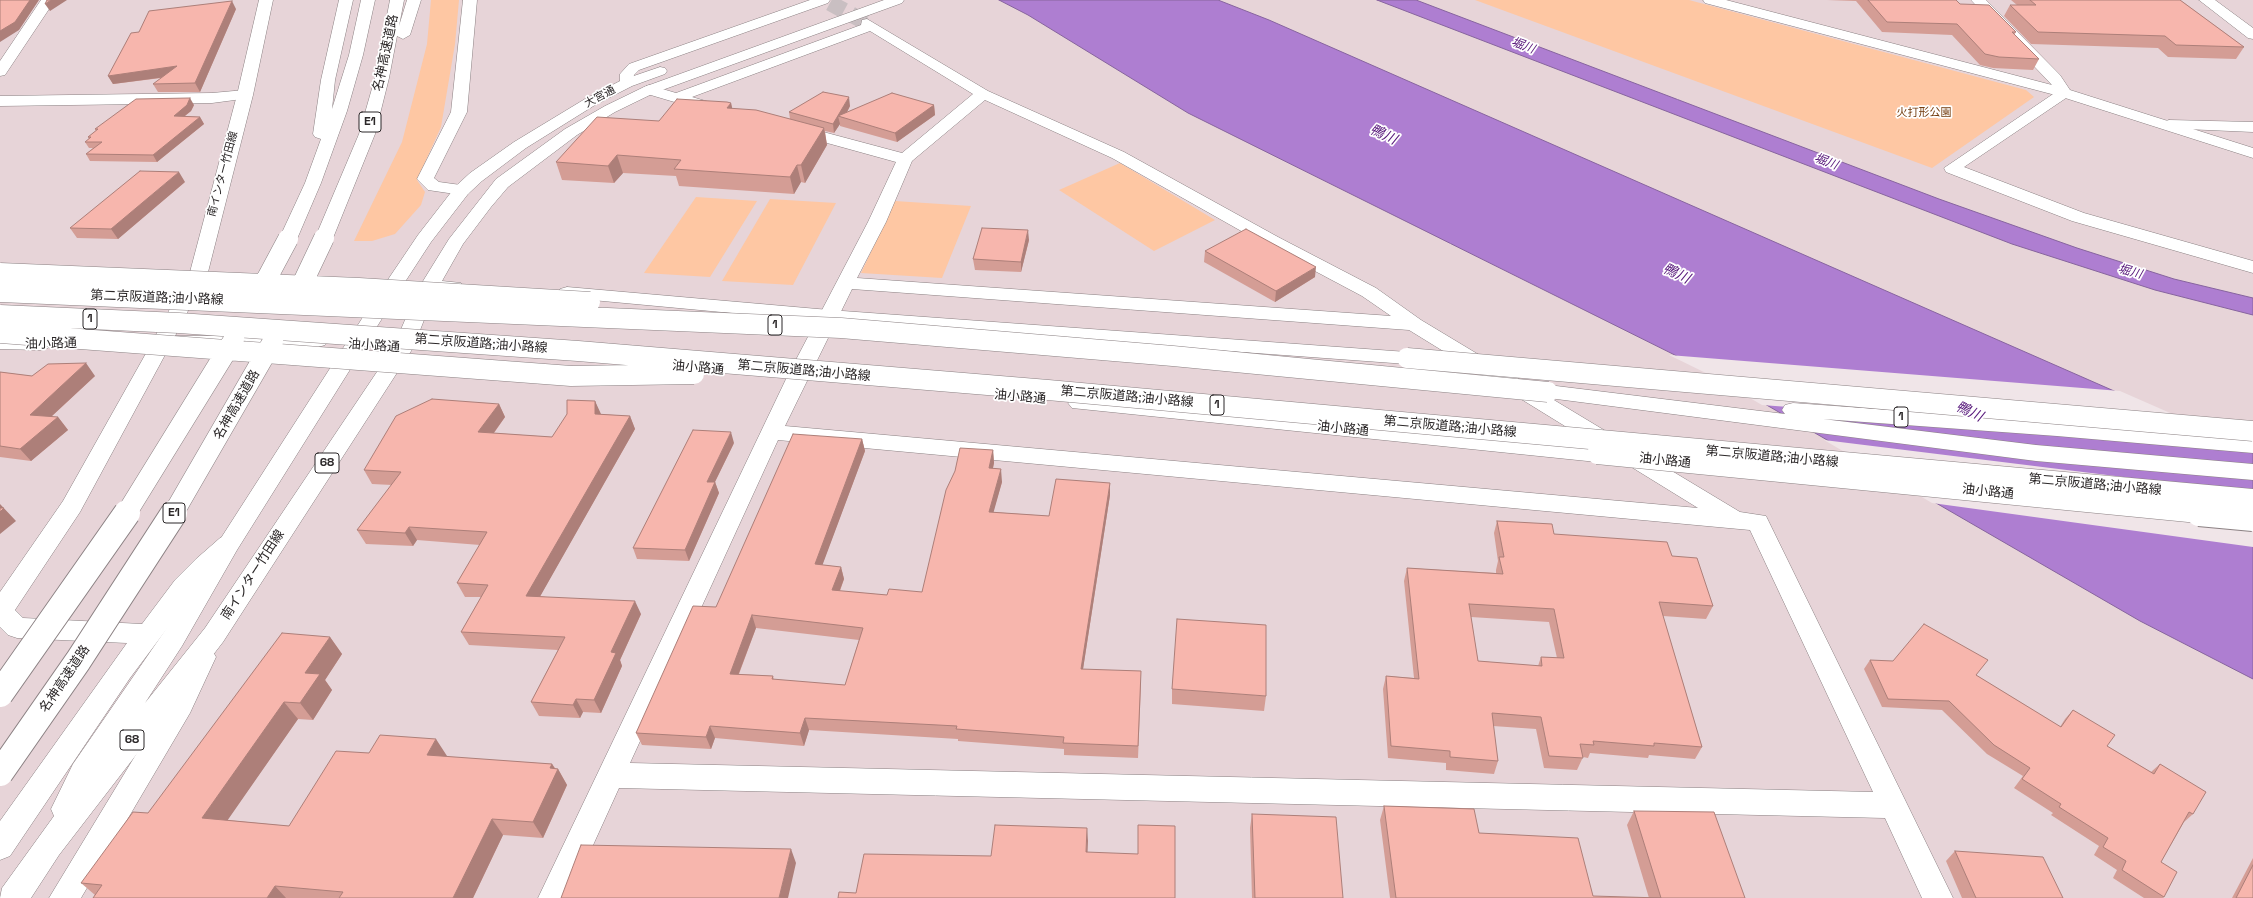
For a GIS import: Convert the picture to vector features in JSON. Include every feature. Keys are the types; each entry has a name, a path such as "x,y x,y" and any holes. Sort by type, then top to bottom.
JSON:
{"main road":[{"path":"0,72 48,0"},
{"name":"南インター竹田線","path":"0,611 72,506 199,272 245,95 266,0"},
{"path":"313,183 328,80 346,0"},
{"path":"0,694 119,525 190,413 245,321 288,239 313,183 356,55 368,0"},
{"name":"名神高速道路","path":"0,773 78,661 168,523 238,406 285,320 324,238 367,134 382,78 398,0"},
{"path":"367,134 380,103 414,0"},
{"path":"462,190 434,186 425,178 459,112 470,0"},
{"name":"大宮通","path":"394,284 424,239 462,190 504,156 555,122 627,83 866,0"},
{"name":"大宮通","path":"429,286 455,243 502,184 523,166 571,132 610,109 649,90 897,0"},
{"path":"1710,0 2064,93 2169,125 2253,154"},
{"path":"1978,0 2055,78 2064,93"},
{"path":"2206,0 2253,35"},
{"path":"627,83 627,74 634,67 825,1"},
{"path":"676,98 869,24 983,94 1118,154 1272,241 1370,292 1414,324 1734,520"},
{"path":"649,90 730,112"},
{"path":"2064,93 1952,168 2078,217 2253,267"},
{"path":"553,898 771,432 808,375 835,322 847,283 905,159 983,94"},
{"path":"0,101 212,98 245,95"},
{"path":"2169,125 2253,127"},
{"path":"783,126 905,159"},
{"path":"0,264 199,272 567,293 835,322"},
{"path":"0,273 359,288 596,302 835,322 1407,358 2253,430"},
{"path":"847,283 1414,324"},
{"name":"南インター竹田線","path":"49,845 83,773 173,639 229,544 394,284"},
{"name":"南インター竹田線","path":"14,898 49,845 214,635 402,348 429,286"},
{"name":"第二京阪道路;油小路線","path":"0,292 835,322 1548,392 2057,429 2253,446"},
{"name":"第二京阪道路;油小路線","path":"0,315 349,334 808,375 1048,390 2253,499"},
{"path":"0,333 571,376 808,375"},
{"name":"油小路通","path":"0,344 307,340 402,348 808,375 2253,518"},
{"path":"1548,392 2036,453 2253,472"},
{"path":"771,432 1758,522 1938,898"},
{"path":"0,846 121,670 148,634 184,587 205,564 229,544"},
{"path":"0,611 17,628 148,634"},
{"path":"64,898 176,713 214,635"},
{"path":"610,775 1893,805"}],"shaded area":[{"path":"0,0 2253,0 2253,898 0,898"}],"green space":[{"path":"431,0 459,0 455,44 441,127 417,180 425,192 421,205 395,234 372,241 354,241 402,142 427,44"},
{"name":"火打形公園","path":"1475,0 1689,0 2026,90 2034,97 1932,168"},
{"path":"1120,163 1215,220 1154,251 1059,190"},
{"path":"696,197 757,201 710,277 644,273"},
{"path":"770,199 836,203 793,285 722,281"},
{"path":"895,201 971,206 942,278 861,273"}],"water":[{"name":"鴨川","path":"999,0 1218,0 1269,20 2253,452 2253,679 2140,621 1713,374 1188,113 1028,15"},
{"name":"堀川","path":"1377,0 1416,0 1939,199 2077,248 2174,279 2253,298 2253,315 2155,290 2012,244"}],"pier":[{"path":"1669,355 2120,391 2234,441 1762,405 1712,376"},
{"path":"1824,440 2253,493 2253,547 1932,503"}],"building":[{"path":"0,0 30,0 15,22 0,31"},
{"path":"1868,0 1956,0 1960,4 1989,5 2016,32 2012,32 2039,59 1999,57 1985,54 1957,24 1887,22"},
{"path":"2030,0 2180,0 2244,47 2176,45 2165,36 2038,32 2010,5 2036,5"},
{"path":"232,1 195,83 153,84 177,66 108,76 131,33 139,32 149,11"},
{"path":"823,92 849,97 833,124 789,112"},
{"path":"892,93 934,105 895,133 838,116"},
{"path":"190,98 187,105 174,116 200,117 153,155 86,154 102,142 85,142 91,137 88,137 98,129 95,129 136,99"},
{"path":"677,99 727,102 731,103 727,108 756,110 824,128 801,165 797,165 790,177 674,169 681,160 617,155 608,166 556,162 597,117 659,121"},
{"path":"140,171 179,172 111,229 70,228"},
{"path":"982,228 1028,230 1021,262 973,259"},
{"path":"1246,229 1316,267 1276,291 1205,251"},
{"path":"86,363 30,415 58,417 20,449 0,446 0,372 32,376 48,364"},
{"path":"432,399 499,404 478,432 552,437 567,414 567,400 595,401 595,414 630,416 526,596 635,601 611,652 616,653 594,700 576,699 573,705 531,702 565,637 461,632 488,585 457,583 487,532 409,527 405,533 357,530 401,472 364,470 396,416"},
{"path":"693,430 731,432 707,482 715,482 685,550 633,548"},
{"path":"793,434 862,439 815,564 841,567 832,590 887,595 889,589 922,592 946,490 955,471 960,448 993,450 989,468 1001,469 989,512 1049,516 1056,479 1110,483 1081,669 1141,671 1138,746 1063,743 1064,737 956,729 957,726 805,718 800,733 710,726 706,737 636,733 693,606 716,607","holes":["752,615 863,628 845,685 772,679 773,676 730,674"]},
{"path":"1497,521 1552,524 1554,534 1667,542 1672,556 1697,558 1713,606 1659,602 1702,747 1654,743 1654,746 1593,741 1594,745 1580,744 1583,758 1549,756 1541,717 1492,713 1498,761 1450,757 1450,751 1391,746 1386,676 1419,679 1407,568 1503,574 1499,557 1504,557","holes":["1469,604 1554,609 1564,658 1541,657 1542,666 1478,661"]},
{"path":"1177,619 1266,625 1266,696 1172,689"},
{"path":"1924,624 1988,660 1976,675 2061,727 2073,710 2115,735 2107,746 2154,774 2160,764 2206,792 2193,814 2189,812 2161,862 2177,872 2164,897 2122,870 2126,861 2103,847 2108,838 2059,807 2061,804 2022,779 2030,768 1994,745 1949,701 1888,699 1870,660 1893,661"},
{"path":"282,633 330,637 305,673 320,674 300,703 284,702 202,818 289,826 336,751 369,753 380,735 436,739 427,755 552,764 550,768 558,769 533,822 492,819 453,898 339,898 343,892 275,886 267,898 93,898 102,885 81,883 133,812 148,813"},
{"path":"1384,806 1474,809 1479,833 1578,838 1593,896 1661,898 1396,898"},
{"path":"1634,811 1714,812 1745,898 1661,898"},
{"path":"1252,814 1336,817 1343,898 1255,898"},
{"path":"995,825 1087,828 1086,852 1138,854 1138,825 1175,826 1175,898 838,898 839,892 856,893 864,854 991,856"},
{"path":"581,845 791,849 779,898 561,898"},
{"path":"1955,851 2043,857 2063,898 1976,898"},
{"path":"2253,865 2253,898 2236,898"}],"tunnel":[{"path":"830,3 867,23"}]}
